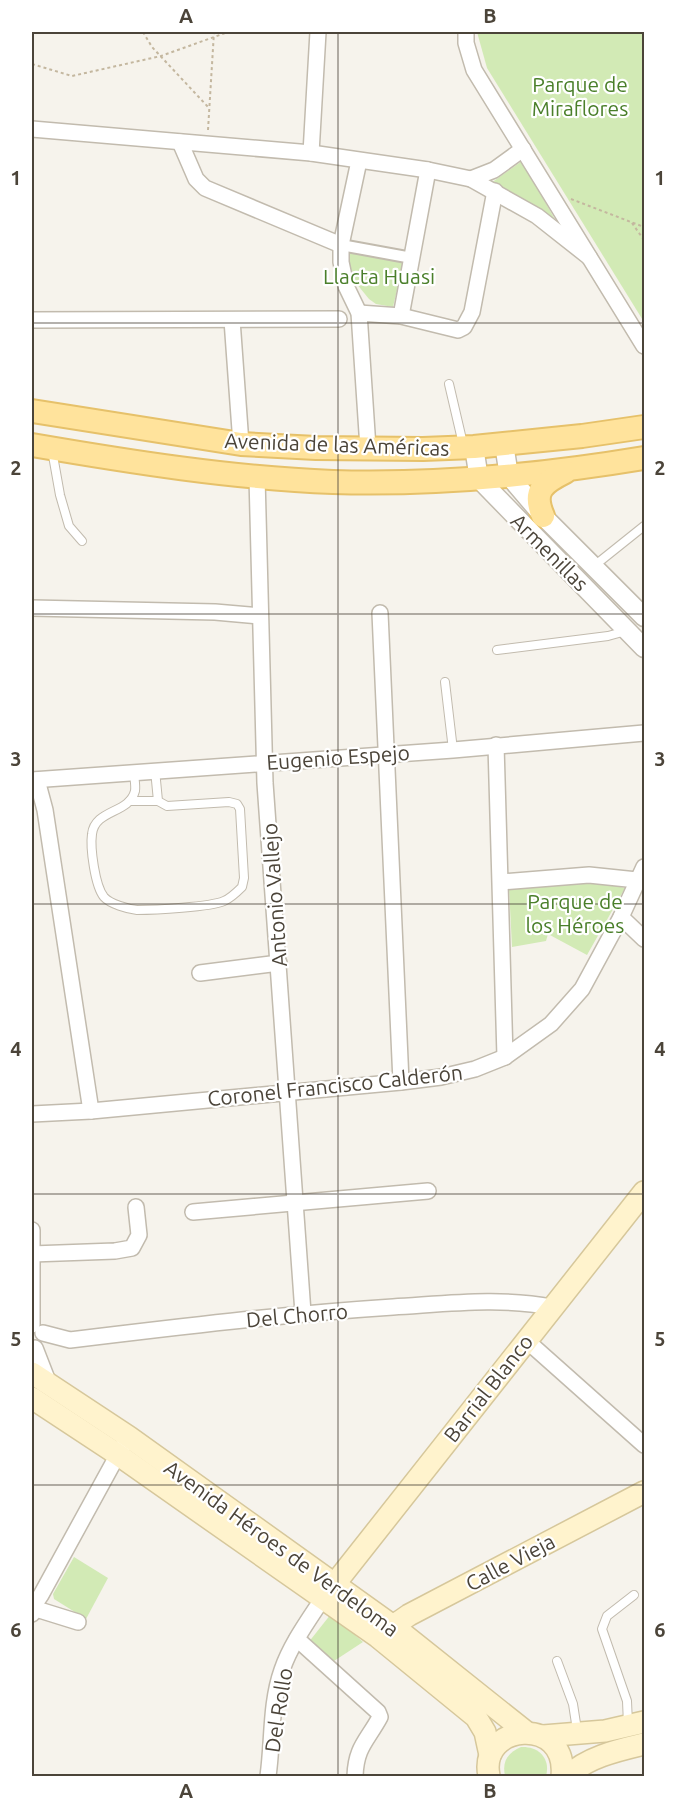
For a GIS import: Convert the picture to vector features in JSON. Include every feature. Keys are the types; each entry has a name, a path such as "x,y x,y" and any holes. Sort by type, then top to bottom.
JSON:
{"main road":[{"name":"Avenida de las Américas","path":"32,411 242,444 368,448 469,447 582,436 645,427"},
{"name":"Avenida de las Américas","path":"42,447 135,462 257,477 333,482 510,476 566,471 645,459"},
{"path":"543,516 537,503 540,491 549,480 566,471"},
{"name":"Barrial Blanco","path":"329,1592 645,1192"},
{"name":"Avenida Héroes de Verdeloma","path":"40,1379 123,1445 329,1592 534,1734 552,1743 559,1752 562,1776"},
{"name":"Avenida Héroes de Verdeloma","path":"32,1398 123,1445"},
{"name":"Calle Vieja","path":"386,1631 409,1615 645,1492"},
{"name":"Avenida Héroes de Verdeloma","path":"386,1631 476,1717 485,1732 485,1768"},
{"path":"485,1768 500,1742 510,1736 578,1735 636,1724"},
{"path":"568,1776 575,1769 587,1763 645,1744"}],"street":[{"path":"311,153 318,32"},
{"path":"466,32 466,43 474,70 645,346"},
{"path":"32,129 311,153 428,170 471,179 537,216 589,258"},
{"path":"180,142 196,179 205,188 341,245 412,258"},
{"path":"471,179 494,170 523,149"},
{"path":"359,160 341,245 344,276 359,313 368,448"},
{"path":"401,316 428,170"},
{"path":"359,313 401,316 458,330 464,327 472,312 495,191"},
{"path":"32,320 339,319"},
{"path":"232,320 242,444"},
{"name":"Armenillas","path":"504,444 510,476 543,516 645,617"},
{"path":"469,447 479,478"},
{"name":"Antonio Vallejo","path":"257,477 265,783 303,1313"},
{"name":"Armenillas","path":"479,478 645,648"},
{"path":"32,608 215,612 260,616"},
{"path":"380,613 401,1082"},
{"name":"Eugenio Espejo","path":"34,780 645,734"},
{"path":"496,745 505,1057"},
{"path":"34,780 45,810 91,1111"},
{"path":"501,882 589,875 641,874"},
{"name":"Coronel Francisco Calderón","path":"32,1114 91,1111 401,1082 441,1077 475,1069 505,1057 551,1024 582,989 621,917 641,874"},
{"path":"621,917 645,939"},
{"path":"200,973 279,963"},
{"path":"194,1212 428,1191"},
{"path":"32,1254 115,1251 132,1248 139,1235 136,1207"},
{"path":"32,1230 36,1328 43,1341 33,1348 40,1379"},
{"name":"Del Chorro","path":"36,1328 70,1340 303,1313 478,1302 552,1307"},
{"path":"526,1340 645,1445"},
{"path":"78,1622 32,1610 123,1445"},
{"name":"Del Rollo","path":"268,1776 275,1706 281,1673 297,1639 329,1592"},
{"path":"297,1639 378,1712 380,1717 356,1759 355,1776"}],"lane":[{"path":"449,384 469,447"},
{"path":"42,447 69,526 82,541"},
{"path":"593,567 645,526"},
{"path":"496,650 608,636 627,631"},
{"path":"445,682 453,750"},
{"path":"155,770 158,801"},
{"path":"130,801 158,801 167,806 229,802 237,804 240,809 244,878 242,887 224,902 136,910 104,898 97,885 92,833 97,822 130,801 135,790 134,772"},
{"path":"634,1595 606,1616 602,1629 636,1724"},
{"path":"557,1661 573,1704 578,1735"}],"path":[{"path":"143,32 161,56 209,108"},
{"path":"207,144 214,32"},
{"path":"32,64 72,76 161,56 228,32"},
{"path":"571,199 645,227"},
{"path":"630,220 645,240"}],"green space":[{"name":"Parque de Miraflores","path":"477,32 644,32 644,322 487,68"},
{"path":"522,161 557,223 515,194 491,183"},
{"name":"Llacta Huasi","path":"348,246 404,260 393,307 376,304 352,278 347,269"},
{"name":"Parque de los Héroes","path":"591,881 625,888 587,955 548,934 546,941 512,947 509,888"},
{"path":"74,1557 108,1578 86,1619 54,1599 53,1594"},
{"path":"331,1614 363,1642 334,1661 308,1643"},
{"path":"521,1747 533,1749 542,1754 547,1764 546,1776 505,1776 504,1766 507,1758"}]}
